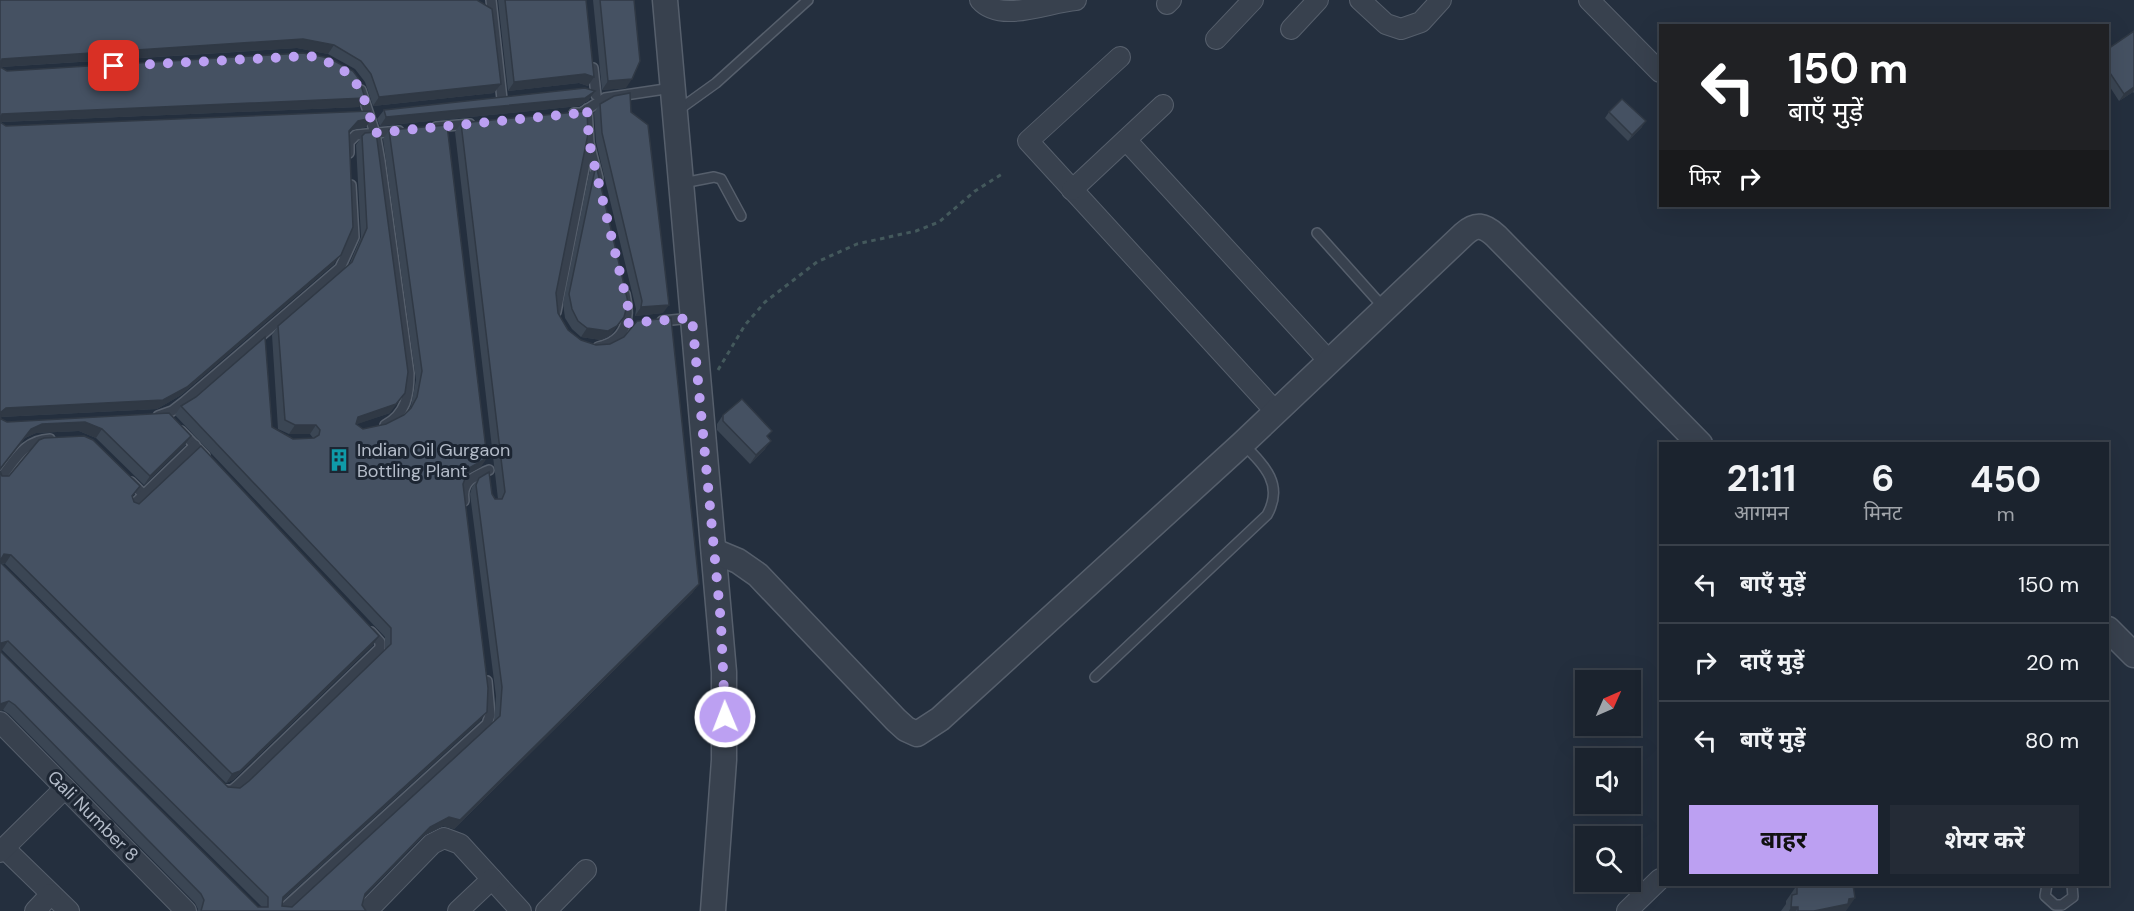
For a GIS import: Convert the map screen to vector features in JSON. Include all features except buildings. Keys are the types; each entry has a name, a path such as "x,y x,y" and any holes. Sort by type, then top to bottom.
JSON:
{"street":[{"path":"665,0 724,672 725,717 713,911"},
{"path":"990,3 1018,10 1076,0"},
{"path":"1216,39 1253,0"},
{"path":"1291,29 1318,0"},
{"path":"1360,0 1386,24 1401,29 1421,22 1441,0"},
{"path":"1589,0 1659,71"},
{"path":"1120,57 1028,141 1276,412"},
{"path":"1072,190 1163,105"},
{"path":"1126,140 1330,362"},
{"path":"714,551 738,561 758,575 901,724 917,734 940,719 1242,444 1472,227 1487,228 1698,442"},
{"path":"2109,630 2134,655"},
{"name":"Gali Number 8","path":"0,722 186,911"},
{"path":"64,788 2,850 69,911"},
{"path":"367,911 432,844 444,838 460,844 521,911"},
{"path":"546,911 586,870"},
{"path":"458,911 492,879"},
{"path":"1627,911 1659,880"},
{"path":"35,911 51,894"}],"lane":[{"path":"491,0 502,99"},
{"path":"675,112 716,83 808,0"},
{"path":"478,6 494,14"},
{"path":"559,115 582,113 596,95 592,59"},
{"path":"355,80 375,133 409,381 407,396 401,412 386,425 373,428"},
{"path":"596,95 673,87"},
{"path":"491,100 513,98"},
{"path":"587,109 589,142 600,188"},
{"path":"357,113 380,112"},
{"path":"426,128 481,123"},
{"path":"447,126 448,138"},
{"path":"349,161 351,138 356,135 406,130"},
{"path":"560,325 556,318 556,303 589,142"},
{"path":"147,416 165,414 185,401 331,278 352,246 354,237 350,172"},
{"path":"680,183 718,178 727,186 741,216"},
{"path":"1317,233 1385,309"},
{"path":"586,347 608,345 619,337 628,323 629,311 624,289"},
{"path":"650,322 692,318"},
{"path":"628,323 639,322"},
{"path":"265,333 266,345"},
{"path":"165,414 211,463"},
{"path":"0,479 28,444 42,435 61,439"},
{"path":"1095,677 1267,515 1274,503 1270,476 1264,465 1242,444"},
{"path":"132,506 195,445"},
{"path":"487,458 490,481"},
{"path":"466,516 463,487 473,477 489,470"},
{"path":"121,472 144,495"},
{"path":"215,781 223,789 232,790 380,648 380,642 366,626"},
{"path":"281,911 487,724 490,715 486,675"},
{"path":"2047,886 2045,896 2049,902 2062,905 2073,897 2072,886"}],"path":[{"path":"698,379 706,373 718,371 745,325 765,302 817,262 857,244 916,231 939,222 975,191 1002,174"}],"place":[{"name":"Indian Oil Gurgaon Bottling Plant","path":"339,460"}],"route":[{"path":"114,66 310,56 325,60 351,75 359,85 375,133 582,113 587,109 589,142 629,311 628,323 692,318 721,623 725,717"}]}
